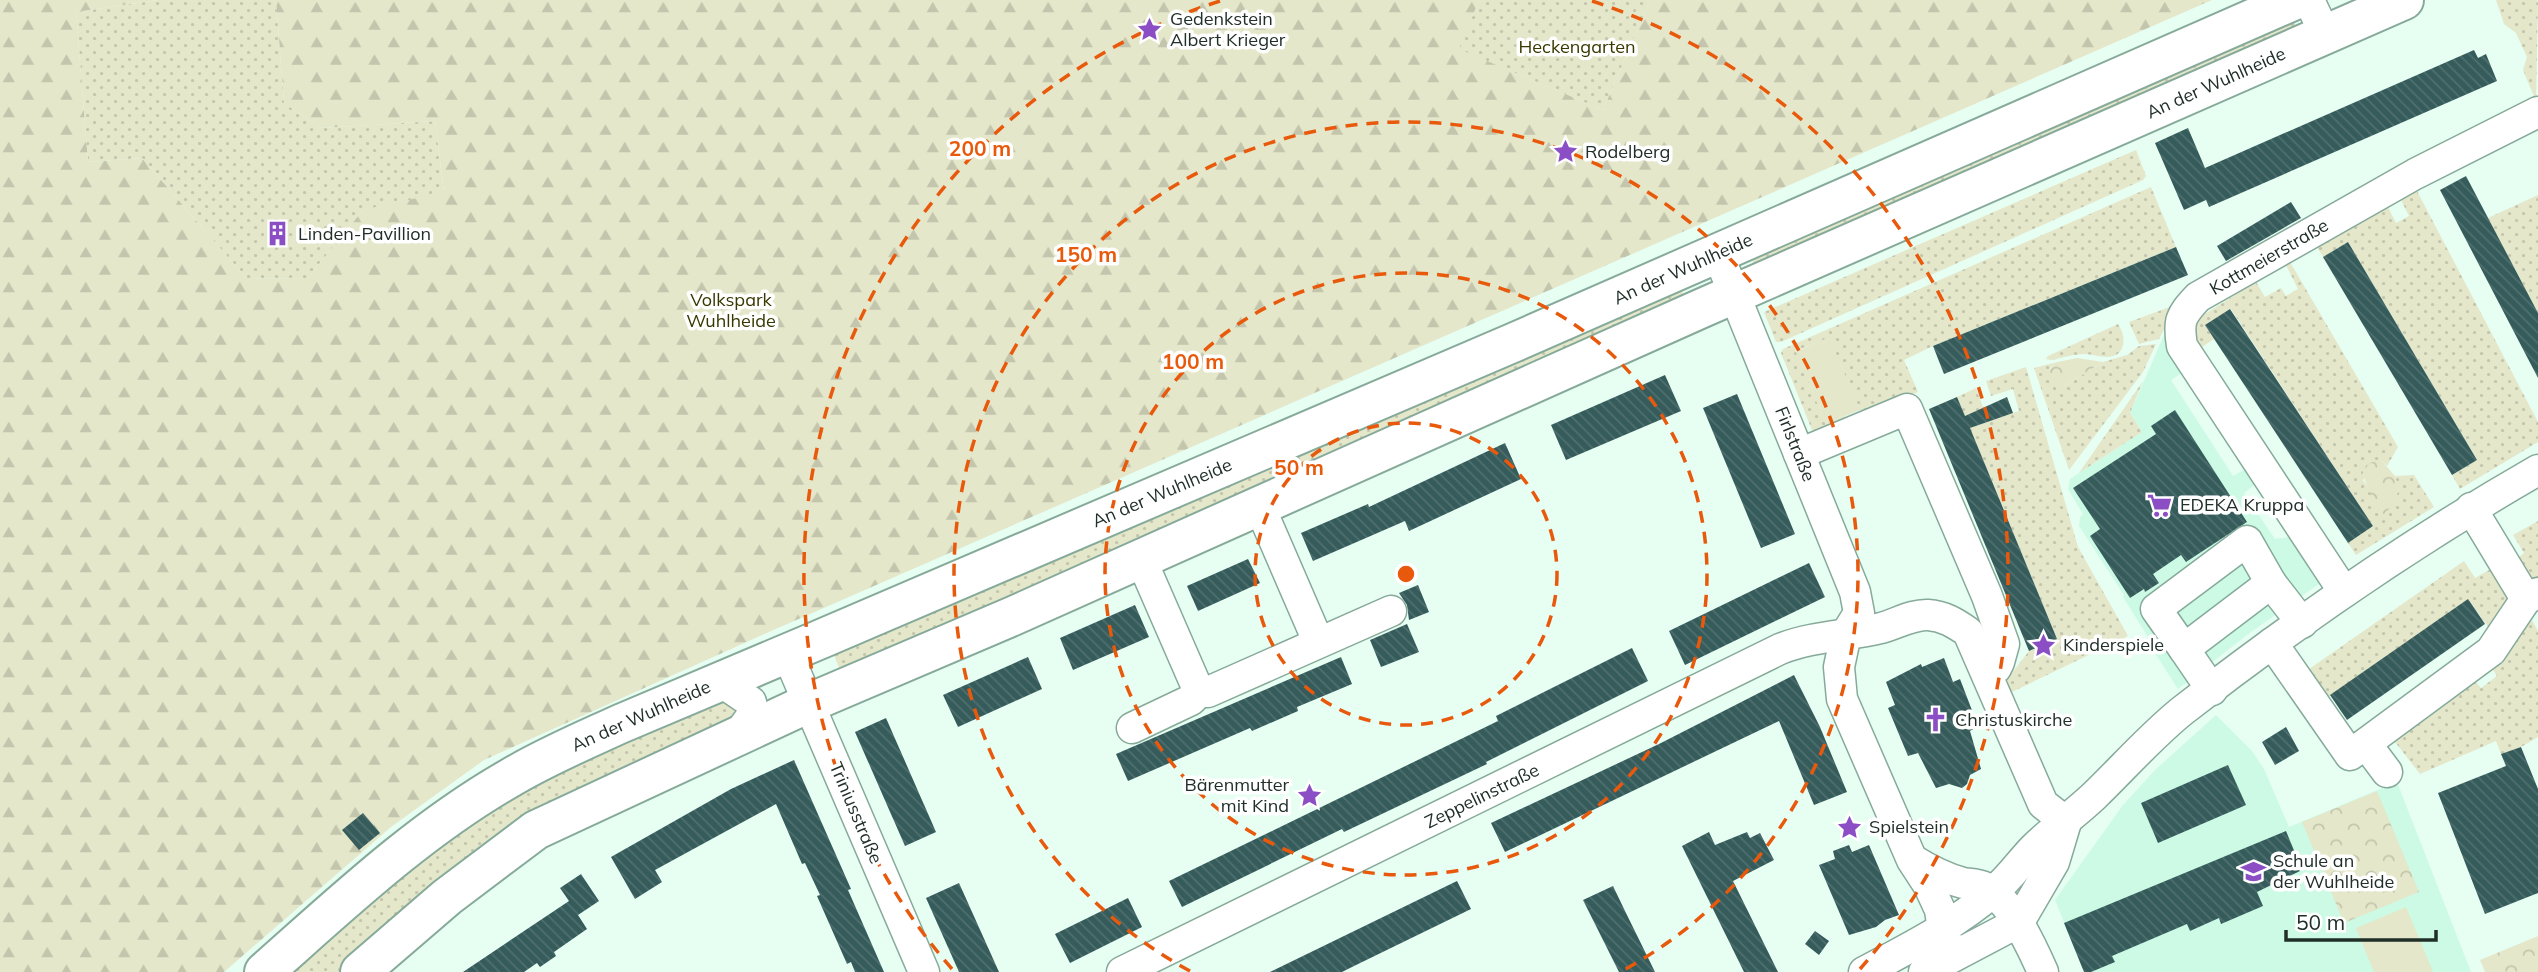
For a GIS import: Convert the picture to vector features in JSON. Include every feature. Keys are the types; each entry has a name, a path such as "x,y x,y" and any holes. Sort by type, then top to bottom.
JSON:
{"main road":[{"name":"An der Wuhlheide","path":"264,972 366,881 453,814 511,777 579,743 1717,254 2295,0"},
{"name":"An der Wuhlheide","path":"359,972 447,897 536,830 809,703 1141,559 1734,294 2404,0"}],"street":[{"path":"2309,0 2325,34"},
{"name":"Kottmeierstraße","path":"2343,592 2182,346 2179,324 2186,310 2198,297 2415,174 2538,112"},
{"name":"Firlstraße","path":"1717,254 1855,592 1859,613 1846,634 1839,667 1842,699 1913,860 1940,910 1943,940"},
{"path":"1799,454 1908,409 1987,596 2004,644 1996,668 1988,674"},
{"path":"1924,972 1943,940 2009,878 2033,849 2066,822 2181,713 2343,592 2471,509 2538,470"},
{"path":"1259,505 1314,632 1313,643"},
{"path":"2272,643 2350,755 2491,651 2532,596 2471,509"},
{"path":"2212,690 2156,609 2247,541 2271,583 2302,622"},
{"path":"1141,559 1199,692"},
{"path":"2184,649 2271,583"},
{"path":"1132,728 1191,700 1199,692 1208,692 1304,650 1313,643 1325,641 1391,611"},
{"path":"1846,634 1878,629 1924,615 1940,617 1968,632 2043,804 2066,822"},
{"name":"Zeppelinstraße","path":"1122,972 1780,649 1846,634"},
{"name":"Triniusstraße","path":"788,653 924,972"},
{"path":"719,681 751,702 753,714 737,736"},
{"path":"2366,744 2387,772"},
{"path":"1864,972 1943,940 2019,922 2054,862 2066,822"},
{"path":"1913,860 1936,874 1993,892 2019,922 2043,972"}],"shaded area":[{"path":"2171,319 2185,371 2171,380 2233,476 2249,467 2255,478 2254,485 2244,493 2275,539 2288,537 2294,540 2323,581 2178,689 2146,639 2148,637 2124,595 2079,526 2083,514 2068,489 2070,479 2142,432 2130,413"},
{"name":"Schule an der Wuhlheide","path":"2216,715 2252,751 2264,769 2289,827 2397,782 2471,972 2084,972 2055,900 2123,805 2155,770"}],"green space":[{"name":"Volkspark Wuhlheide","path":"0,0 158,0 76,12 88,162 142,158 246,278 307,279 363,210 444,192 435,121 321,128 284,103 276,0 1479,0 1459,49 1603,110 1650,0 2212,0 760,636 484,760 391,827 224,972 0,972"},
{"path":"158,0 276,0 284,103 321,128 435,121 444,193 363,210 307,279 246,278 142,158 88,162 76,12"},
{"name":"Heckengarten","path":"1479,0 1650,0 1603,110 1458,49"},
{"path":"2496,0 2537,0 2536,101 2523,70 2527,57 2516,33 2504,24"},
{"path":"2295,17 2292,34 1751,266 1759,256"},
{"path":"2136,150 2146,176 2143,180 1776,342 1764,312"},
{"path":"2151,187 2176,247 1904,360 1918,392 1862,415 1829,338 1796,351 1826,424 1844,417 1846,423 1814,435 1781,353 1783,349"},
{"path":"2417,191 2538,422 2538,442 2460,489 2452,475 2477,460 2348,242 2323,257 2317,247 2388,207 2396,223 2409,216 2401,200"},
{"path":"2538,195 2538,313 2488,218"},
{"path":"2290,262 2398,447 2387,466 2381,460 2363,480 2372,493 2377,510 2399,491 2395,476 2414,475 2434,507 2356,555 2348,543 2373,526 2231,309 2205,325 2214,339 2202,347 2195,332 2195,325 2200,317 2256,282 2265,297 2281,288 2286,296 2298,289 2286,265"},
{"path":"1678,282 1687,302 842,675 833,653"},
{"path":"2178,304 2159,339 2139,344 2129,322"},
{"path":"2118,324 2123,335 2123,345 2118,354 2104,357 2084,354 2046,359 2048,356"},
{"path":"1829,337 1860,410 1826,424 1796,352"},
{"path":"2156,344 2143,372 2069,470 2034,368 2053,363 2050,369 2064,386 2103,362 2127,355 2139,346"},
{"path":"2077,358 2103,362 2064,386 2052,382 2048,375 2053,363"},
{"path":"2026,367 2078,547 2128,636 2010,693 2005,682 2029,651 2057,639 1957,397 1976,388 1988,421 2019,411 2013,389 1991,396 1986,381"},
{"path":"2143,381 2130,413 2142,432 2079,473"},
{"path":"2381,460 2395,476 2399,490 2392,506 2384,514 2377,511 2362,468"},
{"path":"2538,521 2538,584 2510,564 2524,553 2513,535"},
{"path":"2464,561 2475,578 2498,565 2516,593 2496,637 2468,600 2325,699 2302,674"},
{"path":"2526,610 2538,631 2538,737 2501,754 2496,741 2420,774 2388,733 2470,675 2481,688 2497,676 2488,662"},
{"path":"733,698 742,714 367,947 339,972 279,972 363,896 567,761 628,743"},
{"path":"2377,791 2419,892 2344,923 2302,822"},
{"path":"2406,907 2433,972 2374,972 2356,928"},
{"path":"2538,936 2538,972 2485,972 2480,960"}],"building":[{"path":"2474,50 2478,58 2486,54 2497,81 2209,207 2206,200 2184,210 2155,143 2188,128 2205,168"},
{"path":"2466,176 2538,313 2538,378 2440,190"},
{"path":"2291,202 2301,218 2226,261 2217,246"},
{"path":"2348,242 2477,460 2452,475 2323,257"},
{"path":"2176,247 2188,275 1944,374 1933,346"},
{"path":"2230,309 2373,526 2348,543 2205,325"},
{"path":"1665,375 1681,411 1566,460 1551,425"},
{"path":"1737,394 1795,534 1761,548 1703,408"},
{"path":"1957,397 1965,416 2007,397 2013,413 1970,428 2057,639 2029,651 1929,409"},
{"name":"EDEKA Kruppa","path":"2175,410 2247,522 2186,562 2181,555 2153,574 2159,583 2130,598 2090,536 2100,529 2073,488 2156,434 2151,426"},
{"path":"1505,443 1521,479 1409,531 1405,521 1313,561 1301,533 1368,504 1369,507"},
{"path":"1248,559 1260,583 1198,611 1187,586"},
{"path":"1809,563 1825,597 1685,665 1669,631"},
{"path":"1418,585 1429,612 1409,620 1407,605 1399,593"},
{"path":"2468,599 2485,624 2347,720 2330,695"},
{"path":"1135,605 1149,637 1073,670 1060,638"},
{"path":"1407,624 1419,652 1381,667 1370,640"},
{"path":"1632,648 1648,681 1486,762 1487,764 1344,832 1342,829 1182,907 1169,881 1498,721 1496,716"},
{"path":"1028,657 1042,689 958,727 943,695"},
{"path":"1341,657 1352,684 1297,707 1298,711 1252,731 1250,728 1128,781 1116,754"},
{"name":"Christuskirche","path":"1944,658 1953,682 1960,679 1978,726 1970,731 1981,769 1970,775 1967,784 1962,788 1949,784 1936,788 1918,753 1908,756 1888,708 1895,705 1886,682 1921,664 1922,667"},
{"path":"1794,675 1820,727 1847,792 1814,805 1779,721 1505,852 1491,823 1659,744"},
{"path":"886,718 936,832 905,846 855,732"},
{"path":"2286,727 2299,751 2275,765 2262,742"},
{"path":"2521,747 2538,789 2538,893 2485,914 2438,793 2506,766 2501,754"},
{"path":"794,760 884,972 855,972 851,962 847,964 817,896 820,895 805,863 802,864 776,804 655,870 662,882 635,899 611,857 731,789"},
{"path":"2228,765 2246,805 2158,843 2141,803"},
{"path":"363,813 380,833 359,850 342,830"},
{"path":"2286,831 2300,871 2257,892 2263,906 2221,924 2219,918 2190,931 2187,924 2112,956 2115,962 2091,972 2084,972 2064,923"},
{"path":"1709,832 1715,845 1747,832 1750,838 1760,833 1774,860 1733,881 1778,972 1744,972 1682,846"},
{"path":"1849,845 1852,852 1869,845 1899,915 1876,927 1849,935 1819,865 1835,859 1833,851"},
{"path":"581,874 599,901 578,915 587,929 554,952 556,956 540,967 537,963 524,972 463,972 569,901 560,888"},
{"path":"1457,881 1471,909 1342,972 1270,972"},
{"path":"959,883 999,972 959,972 926,898"},
{"path":"1613,886 1655,972 1619,972 1583,900"},
{"path":"1128,898 1142,927 1070,963 1055,934"},
{"path":"1815,931 1829,941 1819,955 1805,944"}],"place":[{"name":"Gedenkstein Albert Krieger","path":"1150,29"},
{"name":"Rodelberg","path":"1565,152"},
{"name":"Linden-Pavillion","path":"278,234"},
{"name":"EDEKA Kruppa","path":"2160,505"},
{"name":"Kinderspiele","path":"2043,645"},
{"name":"Christuskirche","path":"1935,720"},
{"name":"Bärenmutter mit Kind","path":"1309,795"},
{"name":"Spielstein","path":"1849,827"},
{"name":"Schule an der Wuhlheide","path":"2253,871"}]}
